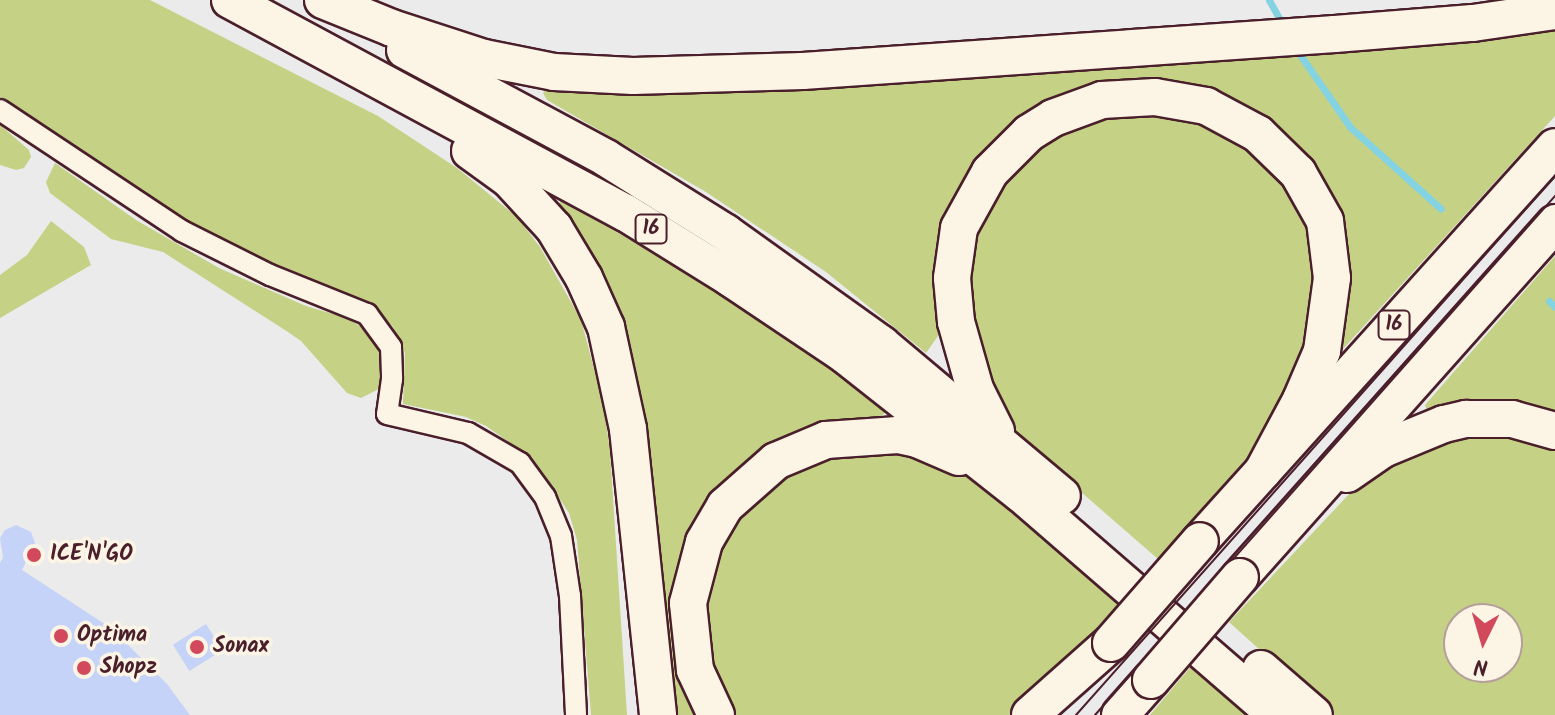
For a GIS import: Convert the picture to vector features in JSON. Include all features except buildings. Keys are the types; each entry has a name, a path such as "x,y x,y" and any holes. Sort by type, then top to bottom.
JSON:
{"highway":[{"name":"16","path":"311,0 606,158 726,233 881,344 1276,715"},
{"path":"323,0 403,32 484,58 554,72 602,76 803,71 1473,23 1555,11"},
{"name":"16","path":"242,6 626,213 732,279 1028,483 1314,715"},
{"path":"242,6 358,85 450,138 509,179 554,228 584,278 614,352 628,429 658,715"},
{"path":"1028,483 990,422 966,363 953,301 954,253 959,228 990,172 1029,133 1077,109 1129,96 1206,106 1258,134 1298,173 1325,221 1332,278 1322,351 1301,400 1263,471"},
{"name":"16","path":"1048,715 1200,541 1555,147"},
{"name":"16","path":"1120,715 1555,223"},
{"path":"1303,505 1383,449 1444,424 1466,419 1512,419 1555,431"},
{"path":"716,715 695,670 688,619 691,584 712,524 739,491 765,469 800,449 826,440 898,435 943,448 1028,483"},
{"path":"1030,715 1111,643"},
{"path":"1126,715 1151,680"}],"street":[{"path":"0,110 182,231 270,275 367,314 377,323 391,347 392,379 387,414 430,421 485,440 520,463 539,486 554,515 567,569 576,715"}],"green space":[{"path":"0,0 150,0 378,116 457,168 517,217 540,247 581,320 603,402 610,451 627,715 591,715 577,540 569,513 543,473 523,452 486,426 466,417 403,404 405,353 393,327 375,308 218,241 125,186 0,97"},
{"path":"1555,27 1555,116 1342,350 1339,349 1344,246 1204,92 998,145 940,333 926,353 826,272 706,192 547,100 543,93 548,87"},
{"path":"1126,110 1201,119 1271,163 1314,229 1318,305 1293,391 1252,452 1158,559 1013,433 998,414 967,315 972,242 993,189 1057,132"},
{"path":"0,125 29,150 31,157 24,168 16,170 0,165"},
{"path":"55,163 136,220 219,268 306,306 347,318 368,331 379,344 384,363 382,381 377,390 361,398 347,393 301,341 288,332 163,252 111,239 50,193 46,182"},
{"path":"563,199 829,361 886,411 877,422 704,517 701,715 672,715 566,220 558,204"},
{"path":"51,221 84,247 91,265 0,318 0,275 27,255"},
{"path":"1555,256 1555,411 1515,402 1427,411 1425,405"},
{"path":"1490,433 1555,447 1555,715 1332,715 1229,622 1351,492 1385,467 1452,438"},
{"path":"822,453 924,453 966,473 1004,500 1121,601 1043,687 1009,715 731,715 705,657 706,569 742,504"},
{"path":"1193,664 1252,715 1150,715"}],"waterway":[{"path":"1269,0 1284,27"},
{"path":"1296,49 1350,127 1441,209"},
{"path":"1549,301 1555,307"}],"tram line":[{"path":"1076,715 1555,176"},
{"path":"1095,715 1555,196"}],"place":[{"name":"ICE'N'GO","path":"34,555"},
{"name":"Optima","path":"61,636"},
{"name":"Sonax","path":"197,647"},
{"name":"Shopz","path":"84,668"}]}
